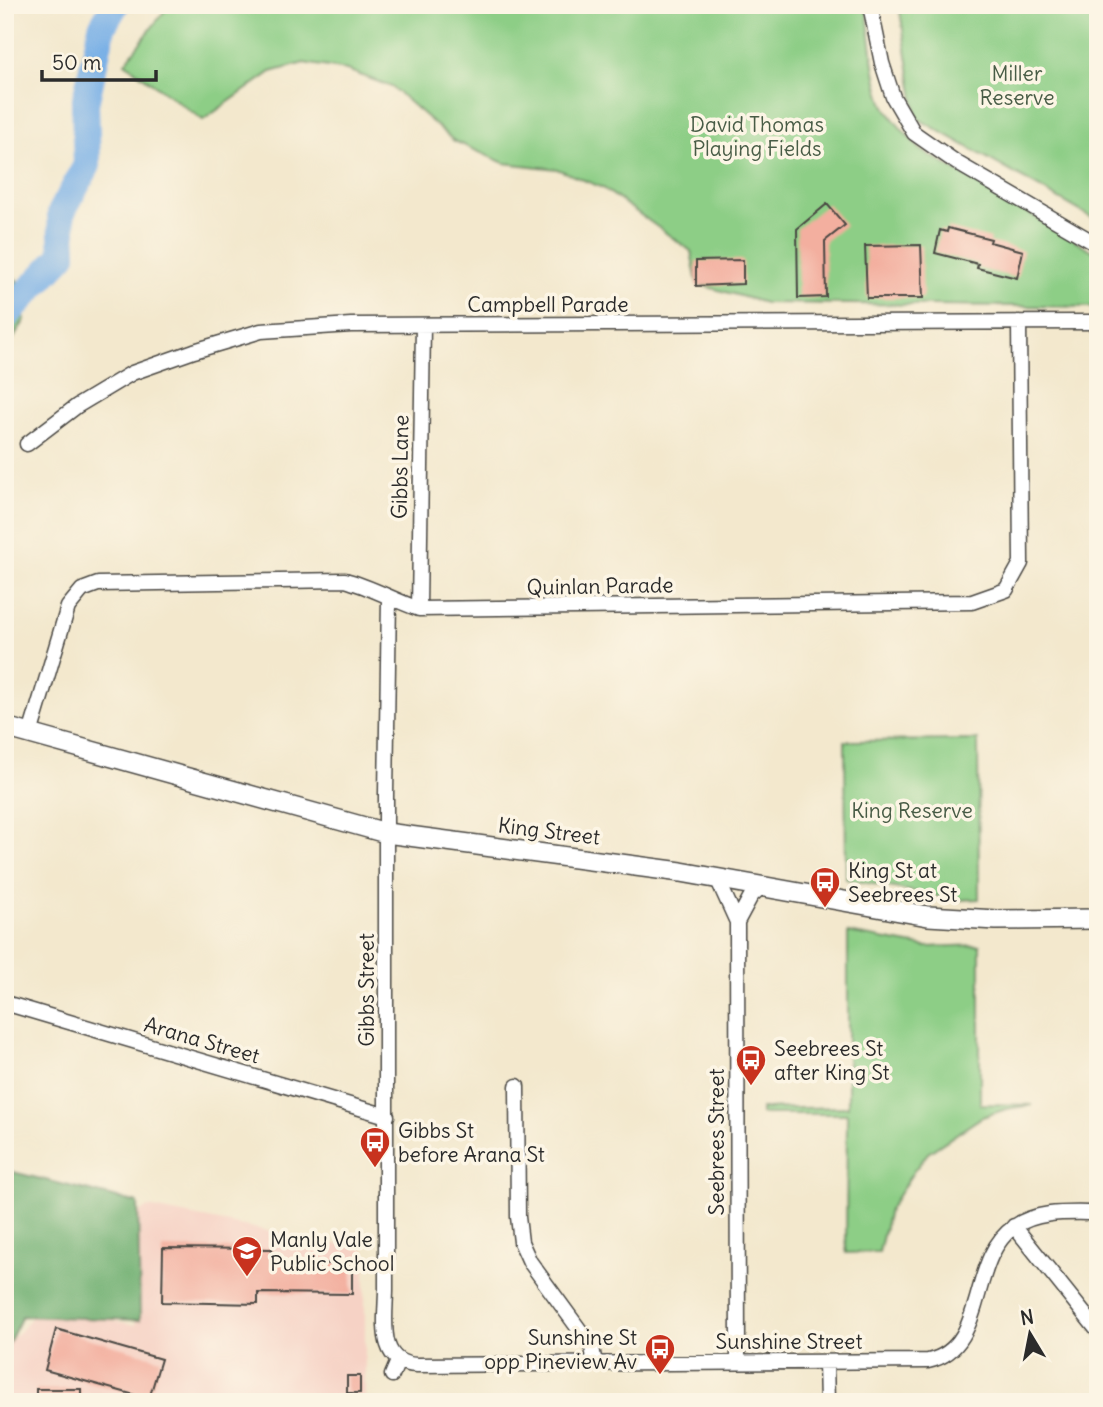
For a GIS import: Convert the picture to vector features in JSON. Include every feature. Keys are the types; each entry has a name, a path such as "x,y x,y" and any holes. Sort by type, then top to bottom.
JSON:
{"street":[{"path":"870,5 882,64 893,97 914,133 957,163 1098,245"},
{"name":"Quinlan Parade","path":"30,734 68,607 74,597 98,583 345,580 419,609 972,602 1006,590 1021,563 1019,322"},
{"name":"Campbell Parade","path":"27,444 78,406 132,373 261,331 351,325 1098,322"},
{"name":"Gibbs Lane","path":"419,609 423,325"},
{"name":"Gibbs Street","path":"389,599 386,1338 389,1350 398,1361"},
{"name":"King Street","path":"5,727 386,833 604,860 928,916 962,919 1098,919"},
{"name":"Seebrees Street","path":"718,878 737,922 738,1362"},
{"path":"737,922 751,896 762,886"},
{"name":"Arana Street","path":"5,1003 387,1116"},
{"path":"517,1086 518,1217 521,1242 530,1262 592,1347 595,1364"},
{"path":"1098,1213 1036,1217 1014,1226 1098,1331"},
{"name":"Sunshine Street","path":"398,1361 417,1365 928,1361 942,1358 952,1351 964,1336 992,1253 1003,1236 1014,1226"},
{"path":"392,1375 398,1361"},
{"path":"826,1362 827,1402"}],"shaded area":[{"name":"Manly Vale Public School","path":"148,1207 365,1250 365,1402 5,1402 5,1347 42,1306 136,1325 121,1227"}],"green space":[{"name":"David Thomas Playing Fields","path":"169,5 866,5 878,87 886,108 902,130 921,150 1098,254 1098,307 765,303 697,284 691,251 603,188 557,169 504,163 454,141 392,87 347,70 304,63 271,72 203,120 125,63"},
{"name":"Miller Reserve","path":"899,5 1098,5 1098,221 917,118"},
{"path":"5,276 17,280 25,320 5,352"},
{"name":"King Reserve","path":"978,740 979,899 958,900 846,879 845,741"},
{"path":"848,933 926,947 980,945 980,1104 1032,1105 1006,1109 982,1117 928,1153 889,1210 879,1252 846,1253 847,1114 761,1114 761,1109 848,1107"},
{"path":"5,1170 138,1203 140,1320 22,1316 5,1351"}],"building":[{"path":"827,204 845,225 825,241 826,297 798,298 797,229"},
{"path":"948,228 1023,251 1017,278 935,253 940,230 947,232"},
{"path":"921,245 923,298 867,298 865,246"},
{"path":"743,260 743,284 696,286 696,261"},
{"path":"163,1248 272,1249 272,1263 352,1264 352,1294 258,1293 258,1304 162,1302"},
{"path":"56,1329 161,1359 149,1399 45,1370"},
{"path":"347,1376 360,1376 360,1393 347,1393"},
{"path":"36,1389 81,1389 81,1402 36,1402"}],"waterway":[{"path":"5,316 63,255 61,213 87,165 85,104 102,27 115,5"}],"place":[{"name":"King St at Seebrees St","path":"825,909"},
{"name":"Seebrees St after King St","path":"751,1087"},
{"name":"Gibbs St before Arana St","path":"375,1169"},
{"name":"Manly Vale Public School","path":"247,1278"},
{"name":"Sunshine St opp Pineview Av","path":"660,1376"}]}
